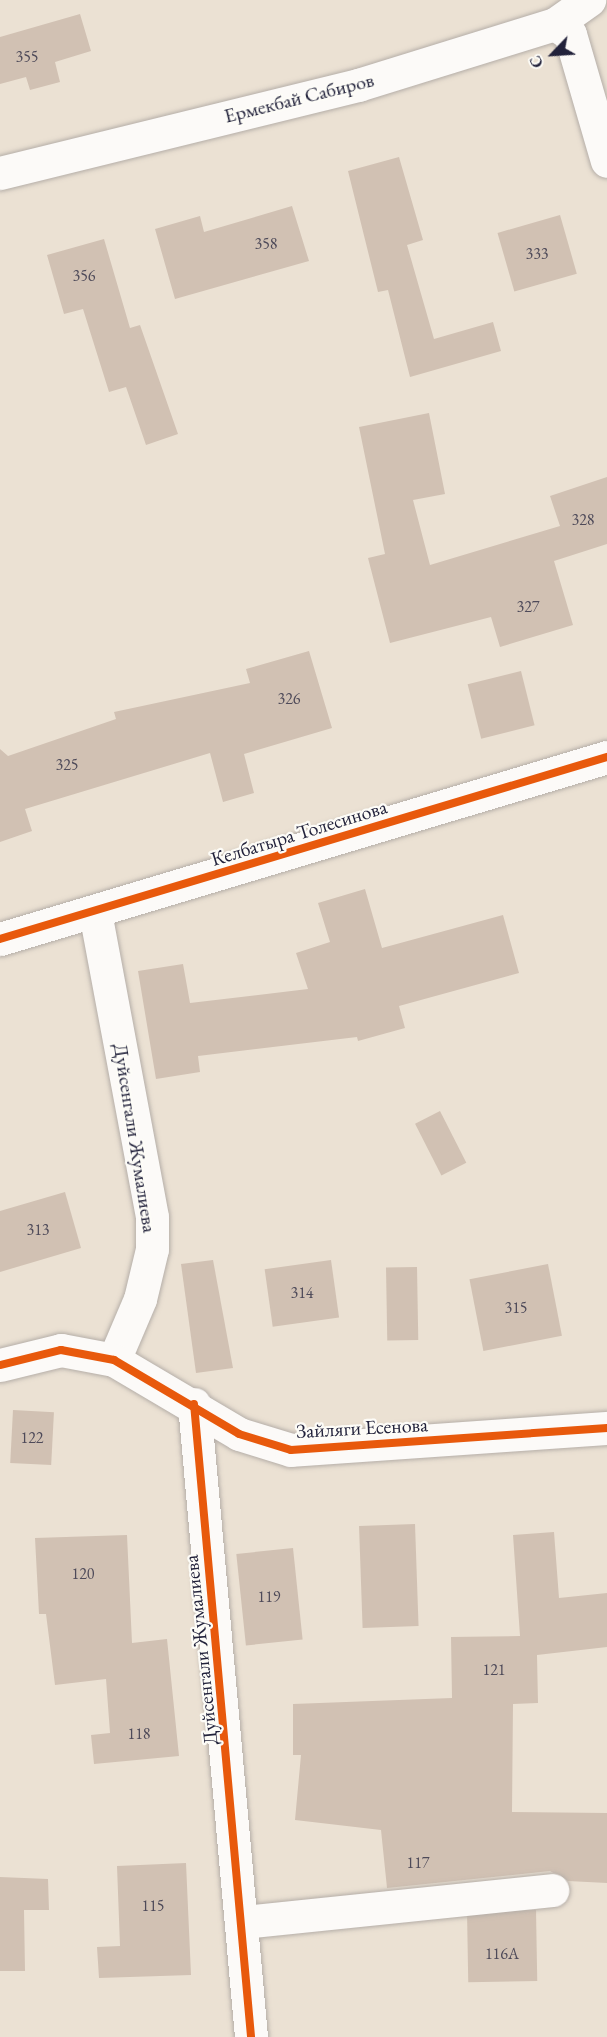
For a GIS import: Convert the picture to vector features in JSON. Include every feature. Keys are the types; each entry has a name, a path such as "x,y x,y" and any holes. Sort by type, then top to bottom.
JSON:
{"street":[{"name":"Ермекбай Сабиров","path":"0,173 358,85 555,24 590,0"},
{"path":"555,24 570,34 607,161"},
{"name":"Келбатыра Толесинова","path":"0,939 607,757"},
{"name":"Дуйсенгали Жумалиева","path":"95,912 152,1217 152,1249 140,1299 114,1360"},
{"name":"Зайляги Есенова","path":"0,1365 61,1350 114,1360 194,1404 239,1434 291,1450 607,1428"},
{"name":"Дуйсенгали Жумалиева","path":"194,1404 244,1922 251,2037"},
{"path":"244,1922 552,1890"}],"building":[{"path":"80,14 91,51 55,62 60,82 30,90 26,77 0,84 0,37"},
{"path":"399,157 423,240 407,245 434,339 493,322 501,351 410,377 388,290 378,292 348,171"},
{"path":"292,206 309,261 175,299 155,229 200,216 204,232"},
{"path":"560,215 577,274 514,292 498,233"},
{"path":"104,239 130,328 140,325 178,434 146,445 126,387 109,392 83,309 64,314 47,255"},
{"path":"429,413 445,494 413,500 430,565 560,526 550,496 607,477 607,544 554,561 573,625 500,647 491,617 390,643 368,558 385,554 359,427"},
{"path":"309,651 332,728 244,754 254,793 223,802 210,753 25,809 32,831 0,842 0,749 8,756 116,719 114,712 250,683 246,669"},
{"path":"521,671 535,725 481,739 468,684"},
{"path":"365,889 382,948 503,915 519,973 399,1006 405,1028 358,1041 357,1037 198,1056 200,1072 156,1079 138,971 183,964 190,1003 308,989 296,953 330,942 318,903"},
{"path":"440,1111 466,1163 441,1175 415,1124"},
{"path":"65,1192 81,1248 0,1272 0,1211"},
{"path":"213,1260 233,1368 196,1373 181,1264"},
{"path":"331,1260 339,1317 273,1327 265,1269"},
{"path":"548,1264 562,1336 483,1351 469,1279"},
{"path":"417,1267 418,1340 387,1341 386,1268"},
{"path":"13,1410 54,1412 51,1465 10,1463"},
{"path":"415,1524 419,1626 363,1628 359,1526"},
{"path":"554,1532 559,1598 607,1593 607,1647 537,1655 538,1703 513,1704 512,1812 607,1813 607,1883 568,1881 550,1871 387,1888 381,1830 295,1820 301,1755 293,1755 293,1704 452,1698 451,1637 520,1636 513,1535"},
{"path":"127,1535 132,1643 167,1639 179,1756 94,1764 91,1735 110,1733 106,1679 55,1685 46,1614 39,1614 35,1538"},
{"path":"293,1548 303,1639 246,1645 236,1554"},
{"path":"186,1863 191,1975 99,1978 97,1947 120,1946 117,1866"},
{"path":"0,1877 48,1879 49,1910 24,1910 25,1971 0,1971"},
{"path":"536,1910 537,1981 468,1982 467,1911"}],"cycle path":[{"path":"0,939 607,757"},
{"path":"0,1365 61,1350 114,1360 239,1434 291,1450 607,1428"},
{"path":"194,1404 251,2037"}]}
